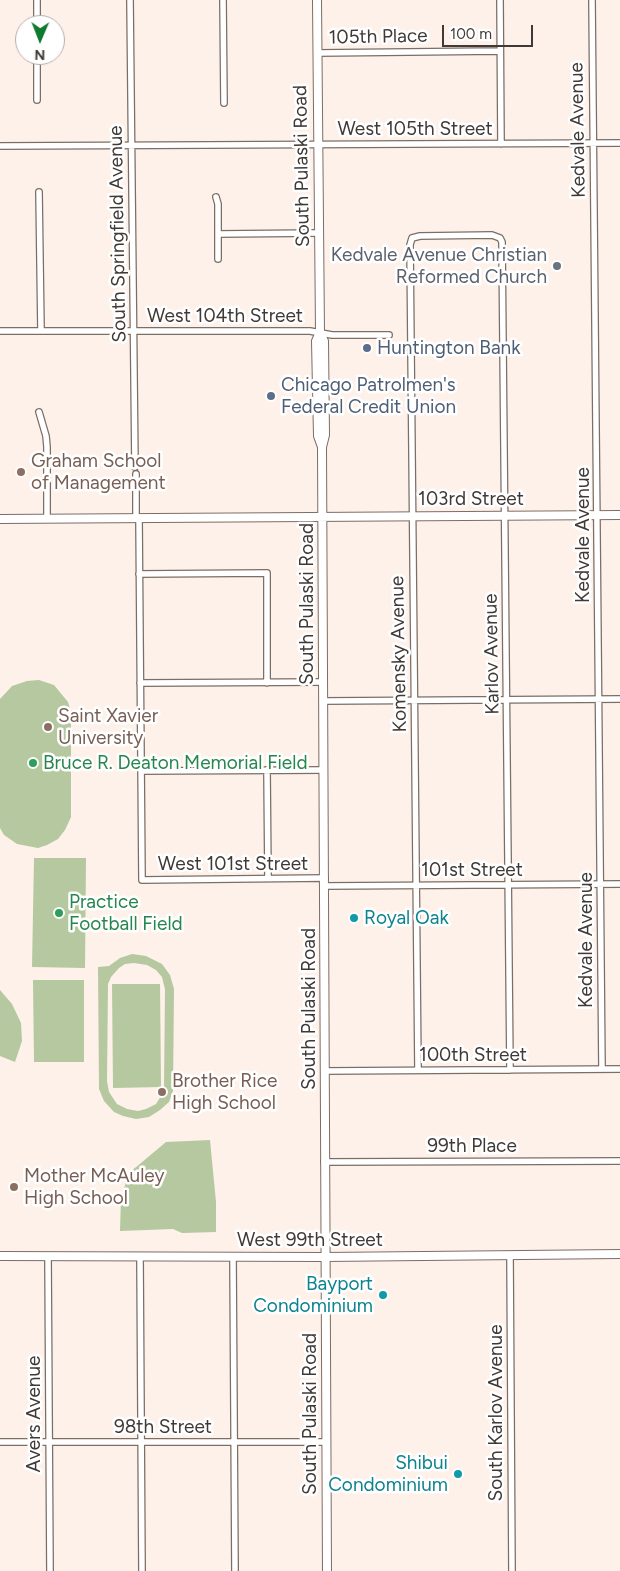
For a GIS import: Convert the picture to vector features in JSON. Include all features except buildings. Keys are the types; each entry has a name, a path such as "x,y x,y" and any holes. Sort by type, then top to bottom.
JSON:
{"main road":[{"name":"South Pulaski Road","path":"316,0 320,332 324,341 325,436 322,447 327,1571"},
{"name":"103rd Street","path":"0,519 620,515"},
{"name":"West 99th Street","path":"0,1256 325,1257 620,1254"}],"street":[{"path":"37,0 37,15"},
{"name":"South Springfield Avenue","path":"130,0 135,467"},
{"path":"223,0 224,104"},
{"path":"500,0 501,144"},
{"name":"Kedvale Avenue","path":"592,0 602,1069"},
{"name":"105th Place","path":"317,53 500,51"},
{"path":"37,65 37,100"},
{"name":"West 105th Street","path":"0,146 620,143"},
{"path":"39,192 41,331"},
{"path":"216,197 218,204 218,259"},
{"path":"218,234 319,233"},
{"name":"Komensky Avenue","path":"418,1070 410,245 412,238 418,236 492,236 500,238"},
{"name":"Karlov Avenue","path":"500,238 502,246 510,1070"},
{"name":"West 104th Street","path":"0,331 310,331 332,335 389,335"},
{"path":"39,412 47,447 47,518"},
{"path":"136,474 141,771 324,770"},
{"path":"139,574 267,573 267,683"},
{"path":"140,683 324,682"},
{"path":"324,701 620,699"},
{"path":"267,770 268,878"},
{"name":"West 101st Street","path":"141,771 142,880 268,878 325,882"},
{"name":"101st Street","path":"325,882 416,885 620,884"},
{"name":"100th Street","path":"325,1071 620,1069"},
{"name":"99th Place","path":"324,1162 620,1161"},
{"name":"South Karlov Avenue","path":"510,1255 512,1571"},
{"name":"Avers Avenue","path":"48,1256 50,1571"},
{"path":"140,1257 142,1571"},
{"path":"233,1257 235,1571"},
{"name":"98th Street","path":"0,1442 326,1442"}],"green space":[{"path":"39,680 54,685 68,702 71,712 71,817 58,839 38,848 17,844 4,835 0,828 0,699 12,686 27,681"},
{"name":"Practice Football Field","path":"34,858 86,858 85,968 32,967"},
{"path":"132,954 146,956 162,964 170,975 174,989 173,1091 169,1102 160,1110 149,1117 136,1119 114,1112 104,1101 99,1089 98,967 109,966 120,958","holes":["125,964 147,965 156,970 162,977 165,989 164,1091 156,1104 138,1111 127,1109 117,1104 109,1092 107,1081 108,984 111,977"]},
{"path":"33,980 84,980 84,1062 34,1062"},
{"path":"112,984 160,984 161,1087 113,1088"},
{"path":"0,990 12,1004 21,1023 22,1041 15,1062 0,1056"},
{"path":"210,1140 216,1202 216,1232 182,1233 173,1229 120,1231 121,1198 129,1173 166,1142"}],"place":[{"name":"Kedvale Avenue Christian Reformed Church","path":"557,266"},
{"name":"Huntington Bank","path":"367,348"},
{"name":"Chicago Patrolmen's Federal Credit Union","path":"271,396"},
{"name":"Graham School of Management","path":"21,472"},
{"name":"Saint Xavier University","path":"48,727"},
{"name":"Bruce R. Deaton Memorial Field","path":"33,763"},
{"name":"Practice Football Field","path":"59,913"},
{"name":"Royal Oak","path":"354,918"},
{"name":"Brother Rice High School","path":"162,1092"},
{"name":"Mother McAuley High School","path":"14,1187"},
{"name":"Bayport Condominium","path":"383,1295"},
{"name":"Shibui Condominium","path":"458,1474"}]}
